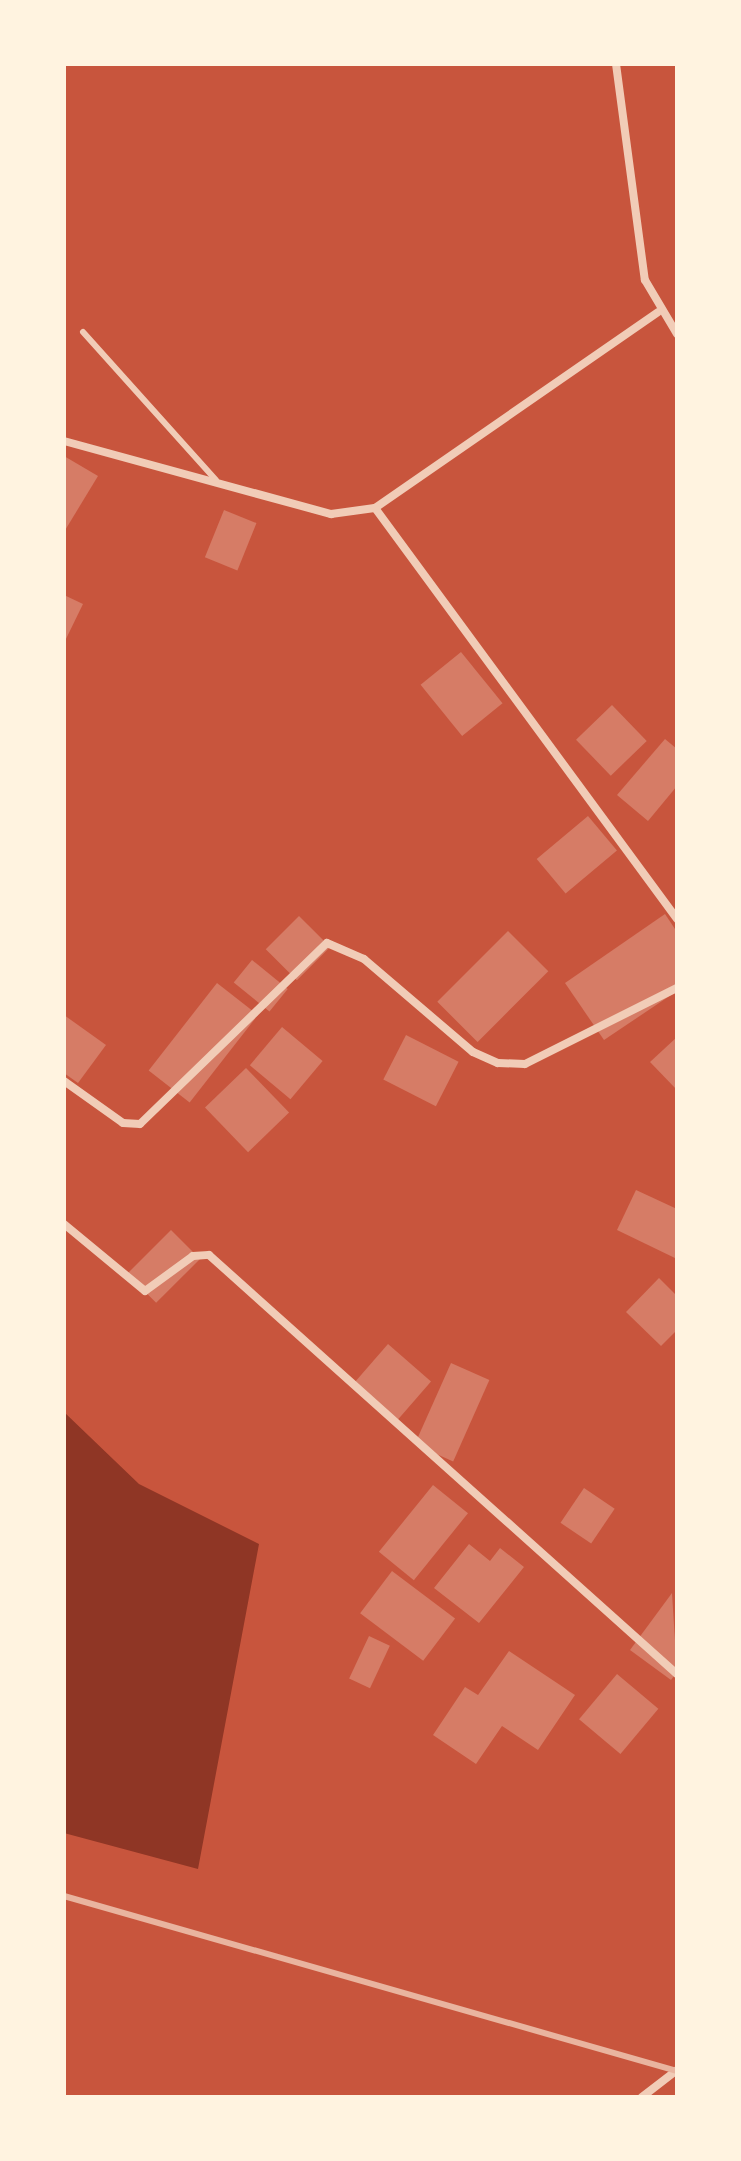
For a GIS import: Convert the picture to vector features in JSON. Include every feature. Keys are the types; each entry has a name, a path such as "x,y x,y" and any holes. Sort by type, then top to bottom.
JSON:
{"street":[{"path":"616,64 645,280 658,312 677,334"},
{"path":"64,441 216,480 331,514 375,508 658,312"},
{"path":"375,508 677,919"},
{"path":"64,1081 123,1123 140,1124 327,943 364,959 473,1052 498,1063 525,1064 677,988"},
{"path":"64,1224 145,1291 193,1256 209,1255 677,1674"},
{"path":"642,2097 677,2070"}],"lane":[{"path":"83,332 216,480"}],"shaded area":[{"path":"64,1412 139,1484 259,1544 198,1869 64,1833"}],"building":[{"path":"64,456 98,476 64,532"},
{"path":"224,510 256,523 237,570 205,557"},
{"path":"64,595 83,604 64,643"},
{"path":"461,652 503,703 462,736 421,685"},
{"path":"612,705 647,741 611,776 576,740"},
{"path":"665,739 677,749 677,786 648,821 617,795"},
{"path":"588,816 617,850 566,894 537,859"},
{"path":"665,914 677,932 677,991 604,1040 565,983"},
{"path":"299,916 330,947 297,980 266,949"},
{"path":"508,931 548,971 478,1042 437,1002"},
{"path":"252,960 288,989 269,1011 234,983"},
{"path":"217,983 258,1015 190,1102 149,1070"},
{"path":"64,1015 106,1045 78,1083 64,1073"},
{"path":"282,1027 323,1061 290,1099 250,1065"},
{"path":"406,1035 459,1062 436,1106 383,1080"},
{"path":"677,1037 677,1090 650,1062"},
{"path":"246,1068 289,1113 248,1152 205,1108"},
{"path":"636,1190 677,1209 677,1259 617,1230"},
{"path":"171,1230 200,1259 156,1303 127,1274"},
{"path":"659,1278 677,1296 677,1330 661,1346 626,1312"},
{"path":"388,1344 431,1381 395,1423 352,1386"},
{"path":"451,1363 489,1380 453,1461 415,1444"},
{"path":"433,1485 468,1513 414,1580 379,1552"},
{"path":"584,1488 615,1509 591,1544 561,1523"},
{"path":"469,1544 490,1561 500,1548 524,1567 479,1623 434,1588"},
{"path":"392,1571 455,1619 423,1661 360,1613"},
{"path":"672,1593 677,1672 671,1680 630,1650"},
{"path":"369,1636 390,1646 370,1688 349,1679"},
{"path":"509,1651 575,1695 538,1750 502,1726 476,1764 433,1735 465,1687 478,1695"},
{"path":"617,1674 658,1709 620,1754 579,1719"}],"railway":[{"path":"64,1896 677,2071"}]}
